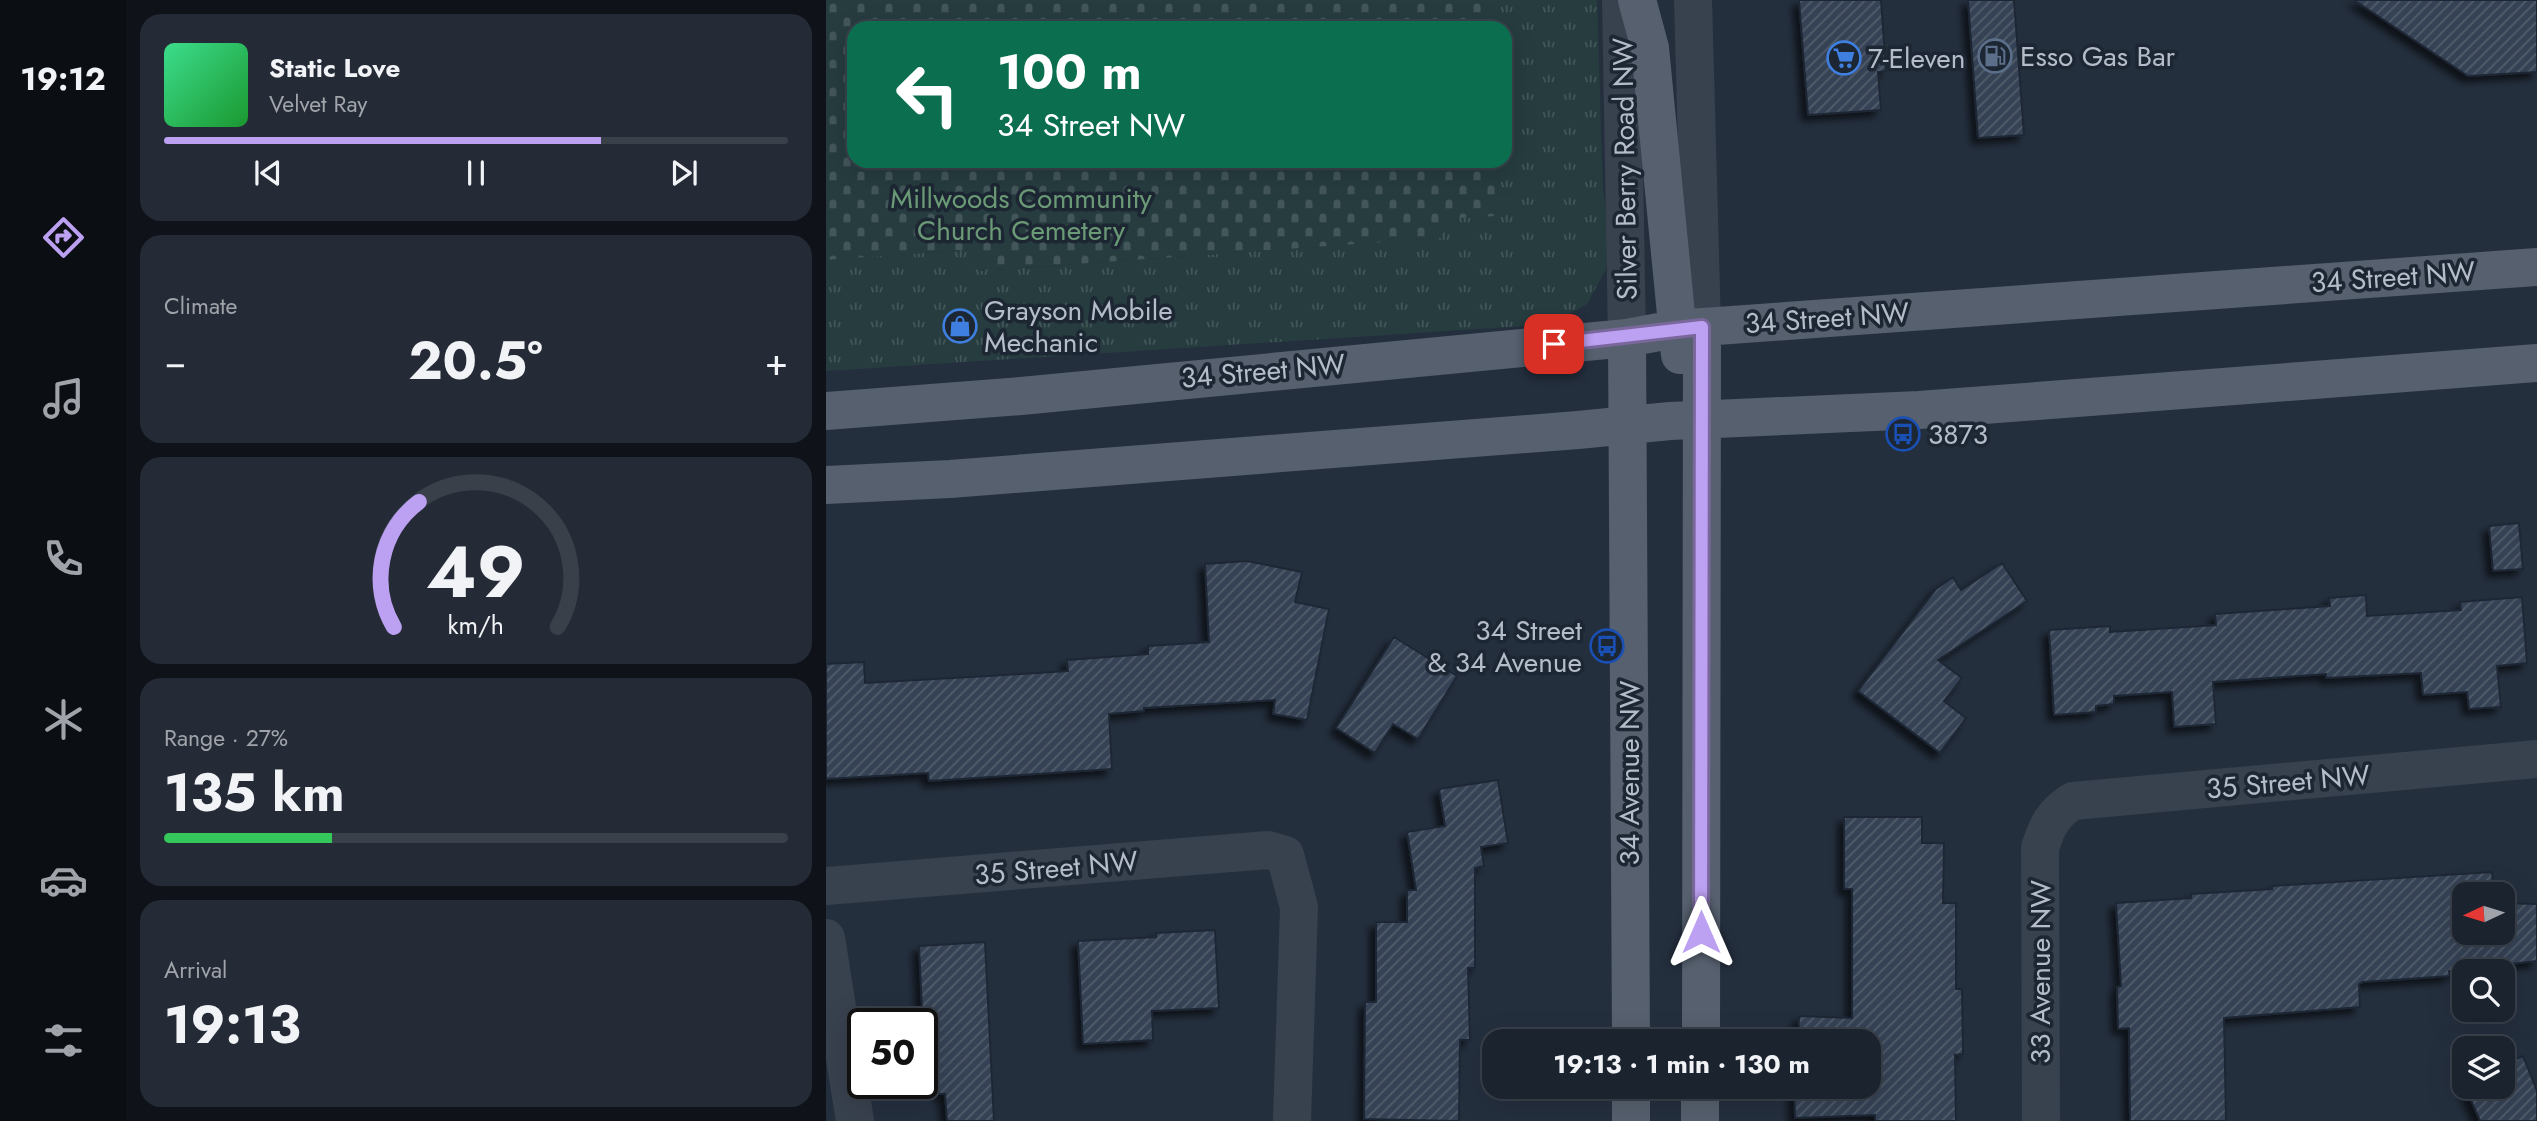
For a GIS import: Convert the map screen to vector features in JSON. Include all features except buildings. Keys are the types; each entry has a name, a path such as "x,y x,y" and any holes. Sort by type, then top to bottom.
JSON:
{"main road":[{"path":"1637,0 1650,48 1689,328 1685,384 1704,418 1701,1029"},
{"name":"34 Street NW","path":"826,411 1021,396 1627,338 1689,328 2537,267"},
{"name":"34 Avenue NW","path":"1627,338 1631,1029"},
{"path":"826,485 950,479 1704,418 1919,410 2537,363"},
{"path":"1631,1099 1631,1121"},
{"path":"1700,1099 1700,1121"}],"street":[{"name":"Silver Berry Road NW","path":"1621,0 1627,338"},
{"path":"1689,328 1693,0"},
{"name":"35 Street NW","path":"2048,824 2059,810 2073,801 2537,759"},
{"name":"33 Avenue NW","path":"2041,1121 2040,848 2048,824"},
{"name":"35 Street NW","path":"826,886 1268,850 1285,855 1299,907 1292,1121"},
{"path":"826,938 855,1121"}],"green space":[{"name":"Millwoods Community Church Cemetery","path":"826,0 1486,0 1488,21 847,21 847,168 1496,168 1499,216 1441,219 1441,238 979,271 976,249 826,260"},
{"path":"1486,0 1597,0 1603,191 1609,231 1606,269 1587,304 1557,320 1524,326 826,371 826,260 977,249 980,271 1441,238 1441,219 1499,216 1496,168 1512,168 1512,21 1488,21"}],"place":[{"name":"Esso Gas Bar","path":"1995,56"},
{"name":"7-Eleven","path":"1844,58"},
{"name":"Grayson Mobile Mechanic","path":"960,326"},
{"name":"3873","path":"1903,434"},
{"name":"34 Street & 34 Avenue","path":"1607,646"}],"route":[{"path":"1554,344 1627,338 1702,327 1704,438 1701,932"}]}
